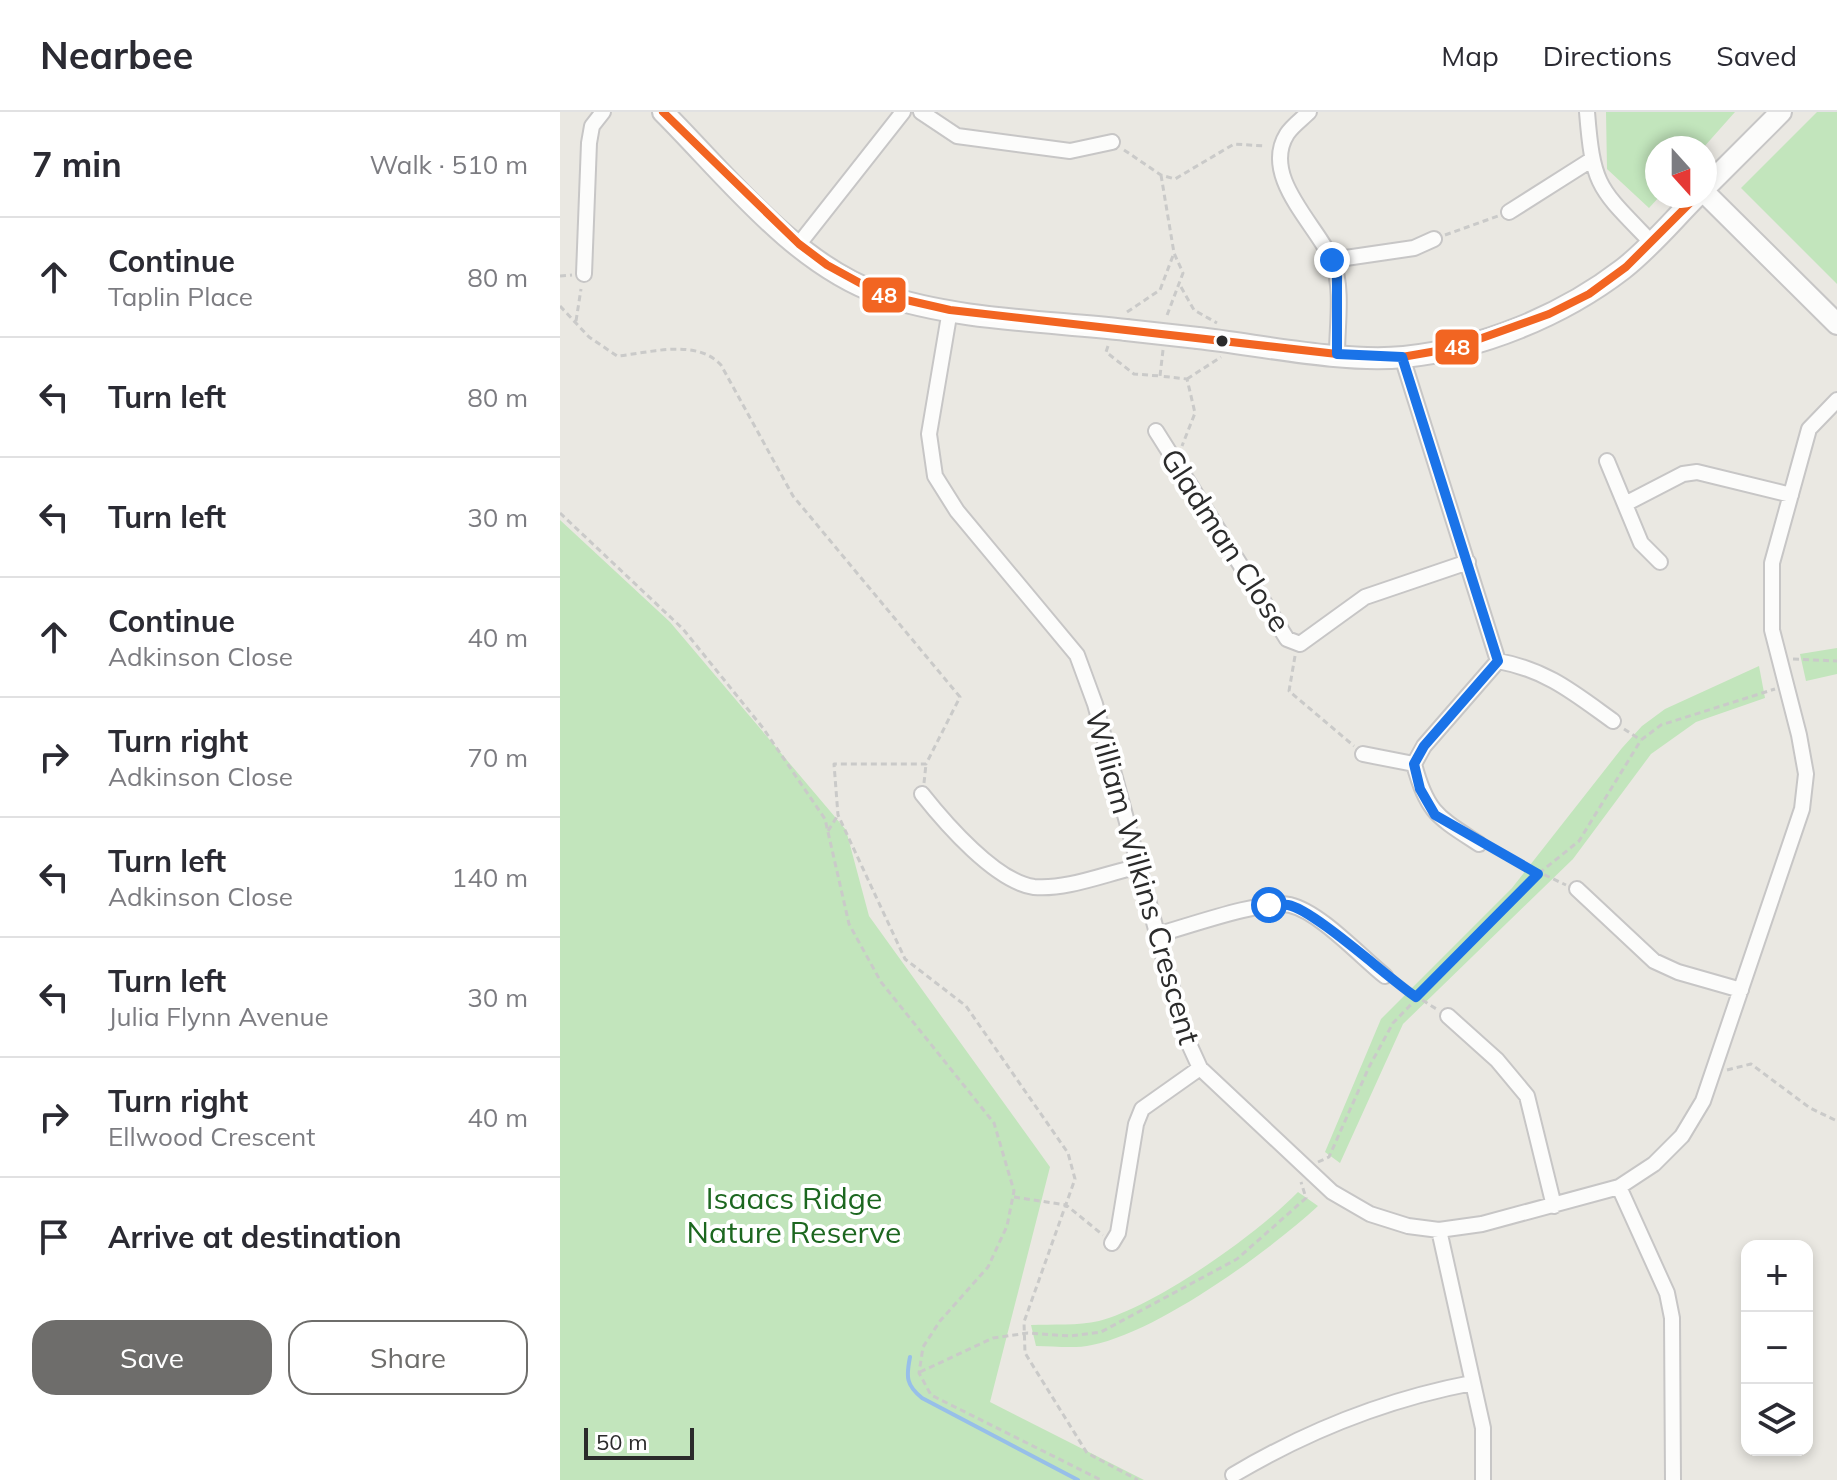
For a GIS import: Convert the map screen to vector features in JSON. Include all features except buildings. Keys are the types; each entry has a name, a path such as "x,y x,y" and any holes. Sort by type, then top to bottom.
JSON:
{"street":[{"path":"584,274 589,143 592,126 603,112"},
{"path":"663,112 799,244 827,265 880,294 950,310 1126,330 1206,333 1337,354 1402,357 1454,348 1549,314 1589,294 1626,267 1685,208"},
{"path":"799,244 903,112"},
{"path":"921,112 957,136 1070,151 1112,142"},
{"path":"1309,112 1287,135 1281,152 1281,169 1289,190 1332,260 1337,276 1337,354"},
{"path":"1587,112 1596,180 1606,196 1651,242"},
{"path":"1717,178 1781,112"},
{"path":"1509,212 1591,160"},
{"path":"1717,202 1837,324"},
{"path":"1332,260 1414,248 1434,239"},
{"name":"William Wilkins Crescent","path":"950,310 929,434 935,476 957,511 1077,655 1095,704 1136,867 1184,1033 1200,1068 1315,1168 1332,1192 1370,1214 1408,1226 1439,1230 1554,1206 1619,1187 1654,1164 1682,1136 1703,1101 1802,809 1806,774 1772,630 1772,563 1809,429 1837,400"},
{"path":"1402,357 1498,661"},
{"name":"Gladman Close","path":"1156,431 1184,481 1287,639 1298,650 1365,597 1468,562"},
{"path":"1607,461 1641,543 1660,562"},
{"path":"1627,503 1683,474 1697,472 1791,495"},
{"path":"1498,661 1530,667 1613,721"},
{"path":"1479,844 1435,815 1420,789 1414,764 1424,746 1498,661"},
{"path":"1363,754 1414,764"},
{"path":"922,794 954,835 1018,884 1036,887 1059,885 1136,867"},
{"path":"1577,889 1654,961 1678,972 1741,990"},
{"path":"1156,935 1269,905 1289,905 1309,914 1385,976"},
{"path":"1448,1016 1497,1060 1527,1096 1554,1206"},
{"path":"1112,1243 1118,1233 1136,1124 1142,1109 1200,1068"},
{"path":"1619,1187 1667,1293 1672,1318 1673,1480"},
{"path":"1439,1230 1483,1428 1483,1480"},
{"path":"1233,1475 1262,1458 1380,1405 1411,1395 1472,1383"}],"path":[{"path":"1112,142 1161,175 1175,179 1234,144 1260,144 1281,152"},
{"path":"1434,239 1509,212"},
{"path":"1160,290 1174,253"},
{"path":"560,276 584,274 576,321"},
{"path":"560,306 589,337 617,356 688,349 710,354 721,365 793,496 960,697 926,764 834,764 838,815 905,959 966,1006 1068,1153 1075,1179 1024,1322 1025,1353 1087,1453 1138,1480"},
{"path":"1206,333 1228,329"},
{"path":"560,513 683,629 763,728 825,819 849,924 881,982 994,1123 1007,1158 1012,1197 1007,1226 988,1267 940,1321 923,1347 919,1373 931,1395 1101,1480"},
{"path":"1298,650 1289,691 1363,754"},
{"path":"919,1373 993,1338 1101,1332 1190,1287 1237,1259 1306,1198 1300,1180 1329,1157 1393,1023 1538,874 1579,841 1641,740 1661,725 1782,675 1815,658 1837,661"},
{"path":"1781,701 1782,675"},
{"path":"1613,721 1641,740"},
{"path":"828,831 838,815"},
{"path":"1479,844 1538,874 1577,889"},
{"path":"1385,976 1448,1016"},
{"path":"1724,1071 1751,1064 1810,1108 1837,1121"},
{"path":"1012,1197 1066,1205 1112,1243"}],"green space":[{"path":"1606,112 1735,112 1714,136 1645,136 1645,204 1607,169"},
{"path":"1817,112 1837,112 1837,284 1741,188"},
{"name":"Isaacs Ridge Nature Reserve","path":"560,520 670,622 846,830 869,916 1050,1167 990,1402 1144,1480 560,1480"},
{"path":"1837,648 1837,674 1806,681 1800,654"},
{"path":"1759,666 1765,698 1696,722 1651,754 1573,859 1403,1024 1340,1163 1325,1152 1381,1019 1512,888 1622,748 1642,726 1665,709"},
{"path":"1298,1192 1318,1206 1242,1267 1179,1307 1119,1337 1092,1345 1036,1346 1031,1325 1099,1321 1148,1301 1232,1248"}],"waterway":[{"path":"910,1357 908,1380 922,1398 1078,1480"}],"transit line":[{"name":"48","path":"663,112 799,244 827,265 880,294 950,310 1337,354 1402,357 1454,348 1549,314 1589,294 1626,267 1685,208"}],"route":[{"path":"1269,905 1289,905 1309,914 1385,976 1416,997 1538,874 1479,844 1435,815 1420,789 1414,764 1424,746 1498,661 1402,357 1337,354 1337,276 1332,260"}]}
